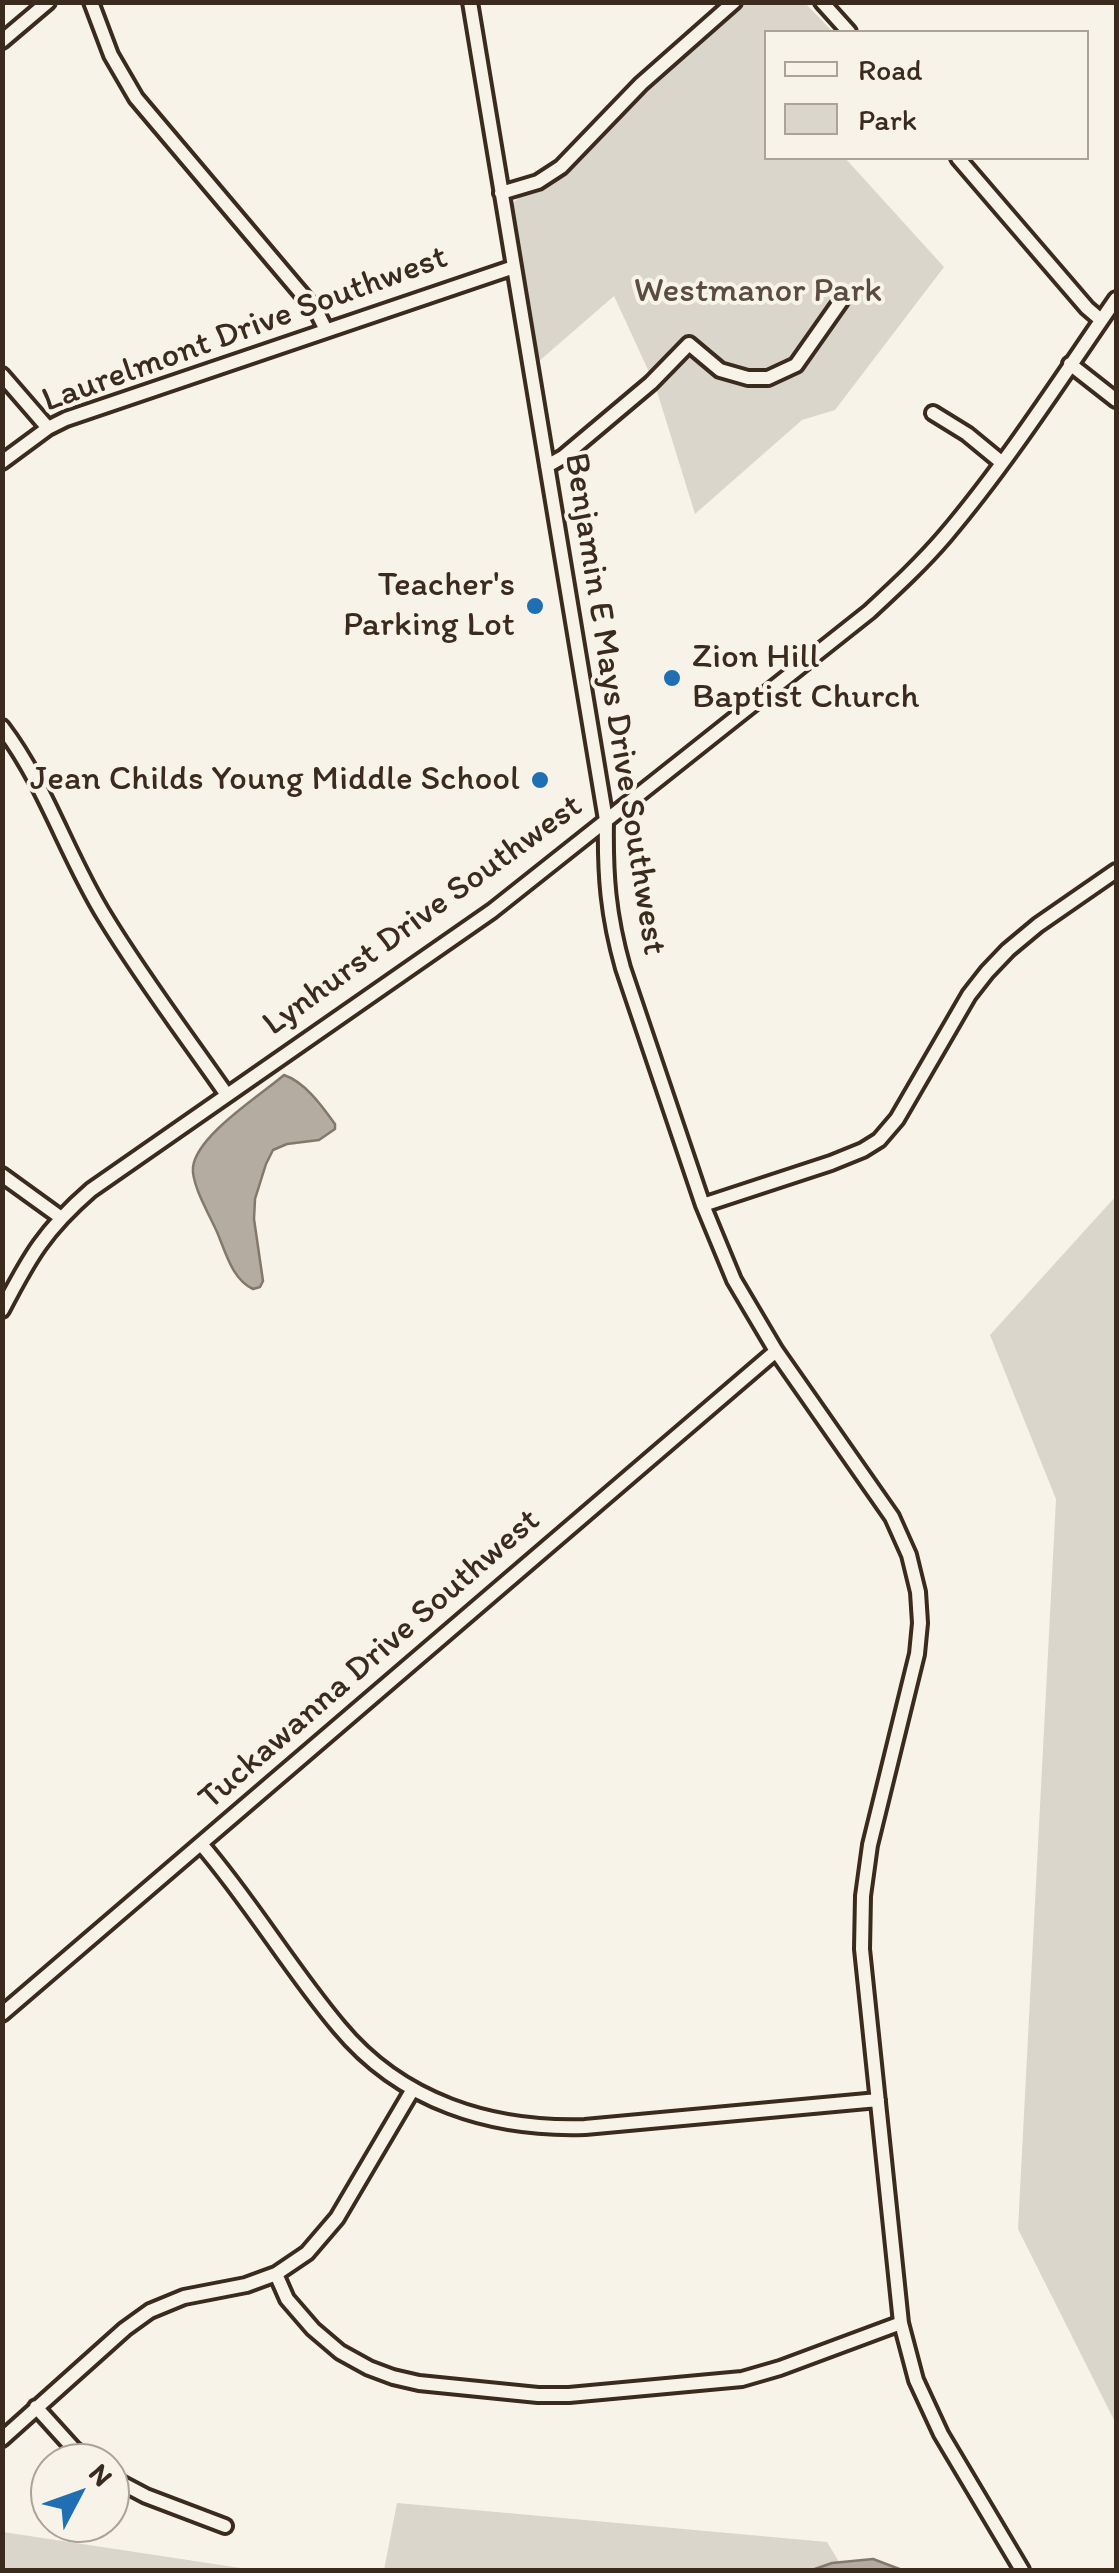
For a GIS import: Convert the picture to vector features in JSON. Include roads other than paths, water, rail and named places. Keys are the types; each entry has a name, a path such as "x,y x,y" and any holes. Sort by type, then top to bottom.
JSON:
{"street":[{"path":"2,41 48,2"},
{"path":"91,2 111,55 136,98 318,312 326,330"},
{"name":"Benjamin E Mays Drive Southwest","path":"470,2 606,820 606,888 622,968 703,1205 734,1280 776,1351 892,1518 909,1555 918,1592 917,1654 870,1845 862,1896 862,1949 901,2323 916,2380 941,2434 1022,2570"},
{"path":"502,193 538,182 561,168 642,84 734,2"},
{"path":"822,2 847,30"},
{"path":"960,160 1101,320"},
{"name":"Laurelmont Drive Southwest","path":"2,462 48,428 194,374 514,267"},
{"name":"Lynhurst Drive Southwest","path":"2,1310 41,1240 91,1190 492,911 896,588 945,537 1116,298"},
{"path":"547,466 564,457 690,344 720,370 748,378 768,378 796,365 841,302"},
{"path":"1070,364 1116,400"},
{"path":"2,375 48,428"},
{"path":"933,413 1001,462"},
{"path":"2,727 35,778 105,918 227,1096"},
{"path":"703,1205 832,1163 878,1140 898,1119 987,972 1038,926 1116,871"},
{"path":"2,1175 60,1217"},
{"name":"Tuckawanna Drive Southwest","path":"2,2014 776,1351"},
{"path":"201,1844 340,2029 376,2064 448,2106 481,2118 550,2128 878,2100"},
{"path":"2,2439 150,2311 184,2297 246,2285 276,2274 307,2253 338,2218 413,2089"},
{"path":"276,2274 287,2298 312,2329 340,2352 369,2368 419,2383 538,2395 742,2379 901,2323"},
{"path":"36,2407 69,2443"},
{"path":"130,2488 225,2526"}],"place":[{"name":"Teacher's Parking Lot","path":"535,606"},
{"name":"Zion Hill Baptist Church","path":"672,678"},
{"name":"Jean Childs Young Middle School","path":"540,780"}],"park label":[{"name":"Westmanor Park","path":"758,292"}]}
